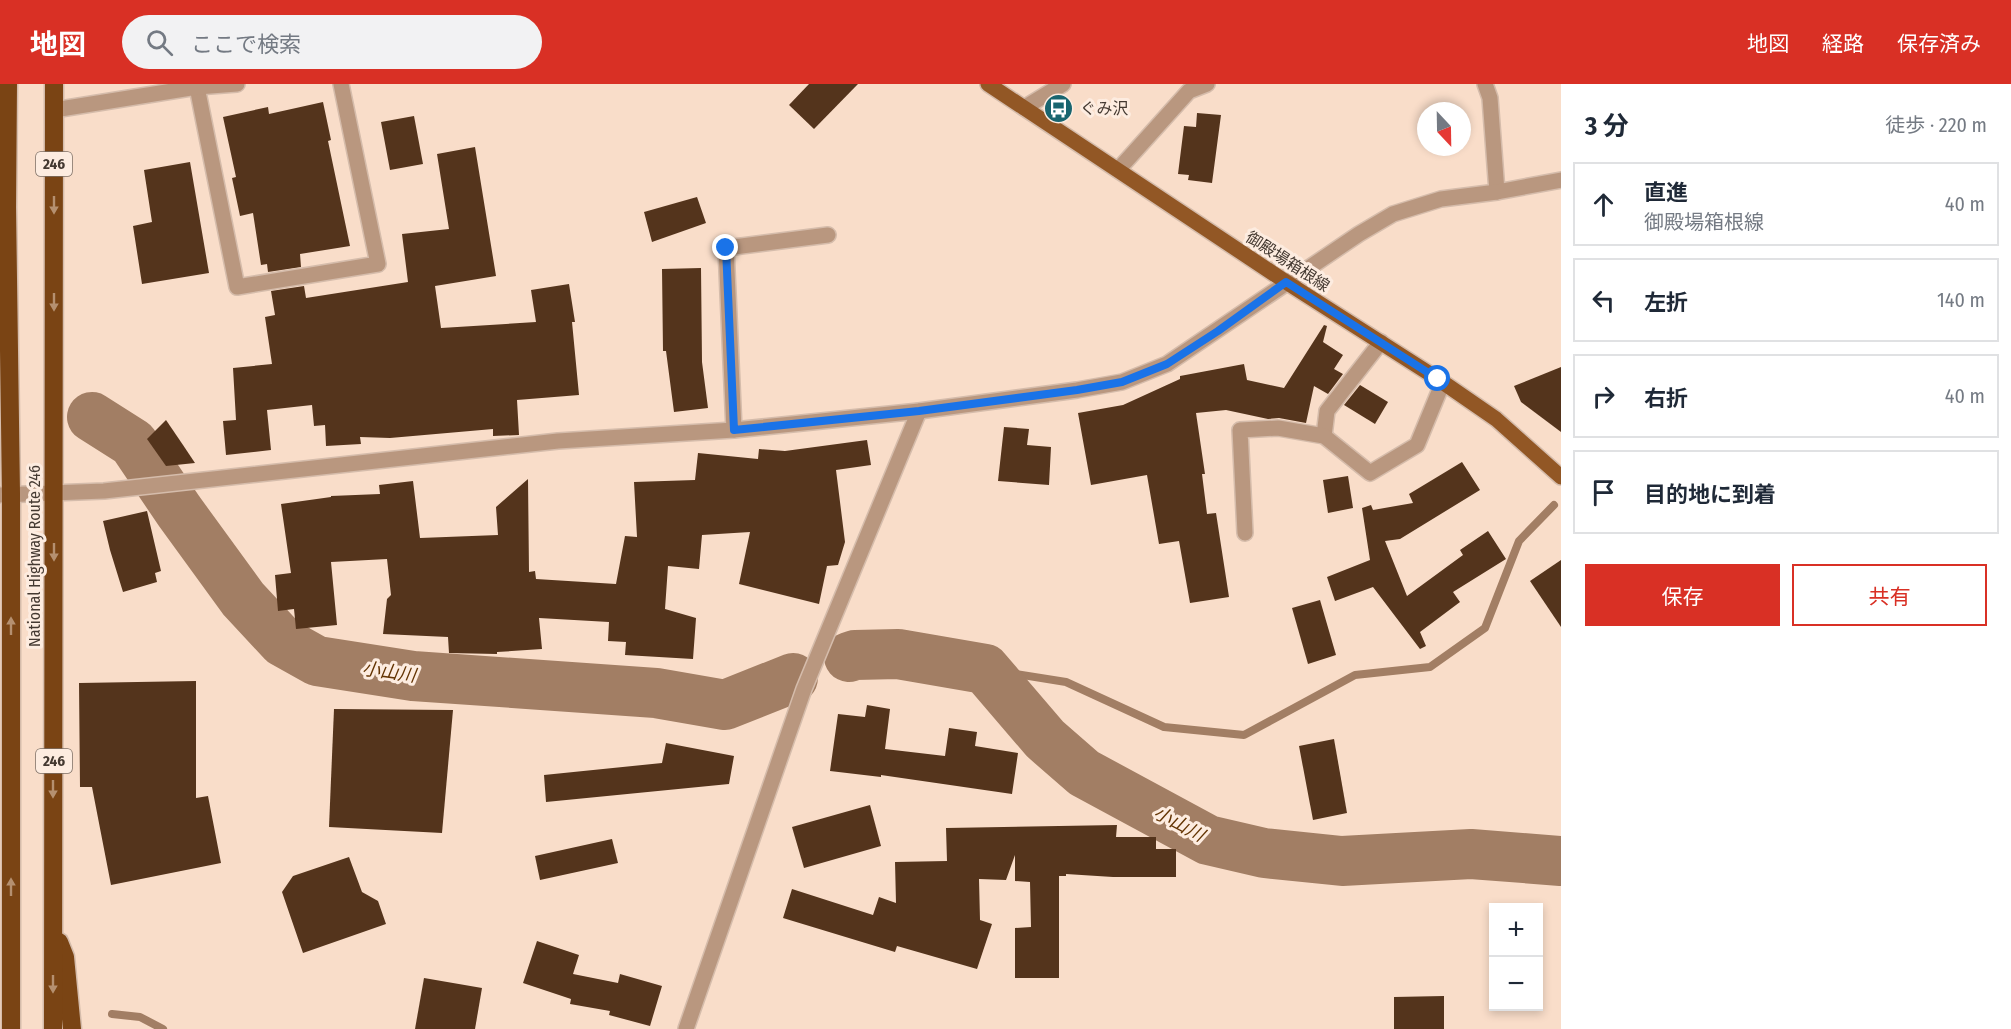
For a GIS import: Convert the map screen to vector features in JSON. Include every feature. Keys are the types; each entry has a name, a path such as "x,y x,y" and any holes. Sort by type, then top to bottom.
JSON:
{"highway":[{"name":"National Highway Route 246","path":"8,84 5,494 11,1029"},
{"name":"National Highway Route 246","path":"53,1029 54,84"},
{"name":"246","path":"53,926 65,957 72,1029"},
{"path":"0,962 11,930"}],"main road":[{"name":"御殿場箱根線","path":"988,84 1286,282 1443,382 1496,419 1561,477"}],"street":[{"path":"54,110 197,87 237,84"},
{"path":"197,87 237,287 378,264 341,84"},
{"path":"1024,108 1062,84"},
{"path":"1118,170 1189,91 1207,84"},
{"path":"1485,84 1490,98 1497,192"},
{"path":"5,494 104,491 558,441 734,430 919,411 1122,382 1167,364 1286,282 1394,214 1441,199 1497,192 1561,180"},
{"path":"734,430 726,248 828,235"},
{"path":"1324,436 1327,411 1381,342"},
{"path":"1245,534 1240,430 1278,428 1324,436 1370,472 1417,445 1443,382"},
{"path":"686,1029 804,689 919,411"}],"building":[{"path":"809,84 858,84 814,129 789,105"},
{"path":"323,102 331,140 328,141 350,246 300,254 301,267 268,272 267,264 261,265 253,213 240,216 232,178 236,177 223,117 268,107 269,114"},
{"path":"1197,113 1221,115 1212,183 1188,180 1189,175 1178,174 1184,126 1196,127"},
{"path":"414,116 423,164 390,170 381,122"},
{"path":"475,147 496,276 435,286 441,328 536,322 531,290 569,284 575,322 572,322 579,395 517,400 519,435 493,436 493,429 390,438 360,437 361,444 326,446 325,425 314,426 312,405 267,410 271,450 226,455 223,421 236,420 233,368 272,364 265,317 275,315 271,291 304,286 306,298 408,282 402,234 449,229 437,154"},
{"path":"190,162 209,273 142,284 133,226 152,222 144,170"},
{"path":"697,197 706,223 652,242 644,212"},
{"path":"701,268 702,362 708,408 674,412 666,351 663,351 662,269"},
{"path":"1324,325 1327,326 1323,342 1343,355 1334,369 1343,374 1328,394 1314,386 1306,423 1279,418 1268,419 1226,410 1196,413 1205,474 1202,474 1207,514 1216,513 1229,597 1190,603 1179,541 1159,544 1147,475 1091,485 1078,413 1123,405 1180,379 1180,376 1244,364 1247,380 1284,388"},
{"path":"1561,367 1561,432 1521,402 1514,386"},
{"path":"1360,385 1388,402 1375,424 1344,405"},
{"path":"166,420 195,463 166,466 147,439"},
{"path":"1004,427 1029,429 1027,445 1051,447 1049,485 998,481"},
{"path":"867,440 871,465 836,470 845,542 838,565 827,566 819,604 739,584 750,532 702,535 699,569 668,566 665,609 696,618 693,659 625,655 626,642 608,641 609,622 539,618 542,649 497,652 497,654 449,653 448,637 383,634 387,599 391,595 387,559 331,562 337,625 296,629 294,609 278,611 275,575 291,573 281,504 331,496 380,494 379,485 413,481 420,538 498,535 496,507 528,479 529,572 535,571 536,579 616,584 625,536 637,537 634,482 695,480 698,453 758,459 759,449 785,451"},
{"path":"1462,462 1480,490 1400,539 1385,541 1407,596 1463,555 1460,550 1488,531 1506,559 1453,592 1460,602 1420,632 1426,646 1420,649 1373,587 1335,601 1327,577 1370,560 1362,508 1371,505 1373,510 1413,503 1409,494"},
{"path":"1348,476 1353,508 1328,513 1323,480"},
{"path":"147,511 161,571 155,573 157,582 123,592 103,521"},
{"path":"1561,560 1561,627 1530,581"},
{"path":"1320,600 1336,655 1308,664 1292,608"},
{"path":"196,681 196,798 208,796 221,863 111,885 92,787 80,787 79,683"},
{"path":"867,705 890,709 885,749 945,756 949,728 977,732 975,746 1018,753 1012,794 881,775 881,777 830,771 838,714 865,717"},
{"path":"334,709 453,710 442,833 329,827"},
{"path":"1334,739 1347,813 1313,820 1299,746"},
{"path":"666,743 734,756 729,784 546,802 544,775 662,763"},
{"path":"870,805 881,846 804,868 792,827"},
{"path":"1117,825 1116,837 1156,837 1156,849 1176,849 1176,877 1066,874 1066,876 1059,876 1059,978 1015,978 1015,928 1031,927 1030,882 1015,881 1015,855 1006,880 979,879 980,920 992,924 977,969 897,946 895,952 783,918 792,889 873,915 879,897 896,903 895,862 947,861 946,828"},
{"path":"612,839 618,863 540,880 535,856"},
{"path":"349,857 362,892 378,901 386,924 303,953 282,892 293,876"},
{"path":"537,941 579,955 573,974 618,983 620,974 662,986 650,1026 609,1015 610,1011 570,1004 571,999 523,983"},
{"path":"424,978 482,988 475,1029 415,1029"},
{"path":"1444,996 1444,1029 1394,1029 1394,997"}],"waterway":[{"name":"小山川","path":"92,417 133,443 243,599 283,642 317,661 413,676 656,693 725,705 793,678"},
{"path":"985,669 1066,682 1164,727 1244,735 1355,675 1430,667 1485,628 1519,541 1554,505"},
{"name":"小山川","path":"849,657 898,654 985,669 1045,739 1084,773 1208,840 1264,853 1342,861 1471,854 1561,861"},
{"path":"112,1014 140,1017 163,1029"}],"place":[{"name":"ぐみ沢","path":"1059,108"}],"route":[{"path":"726,248 734,430 919,411 1122,382 1167,364 1286,282 1438,379"}]}
